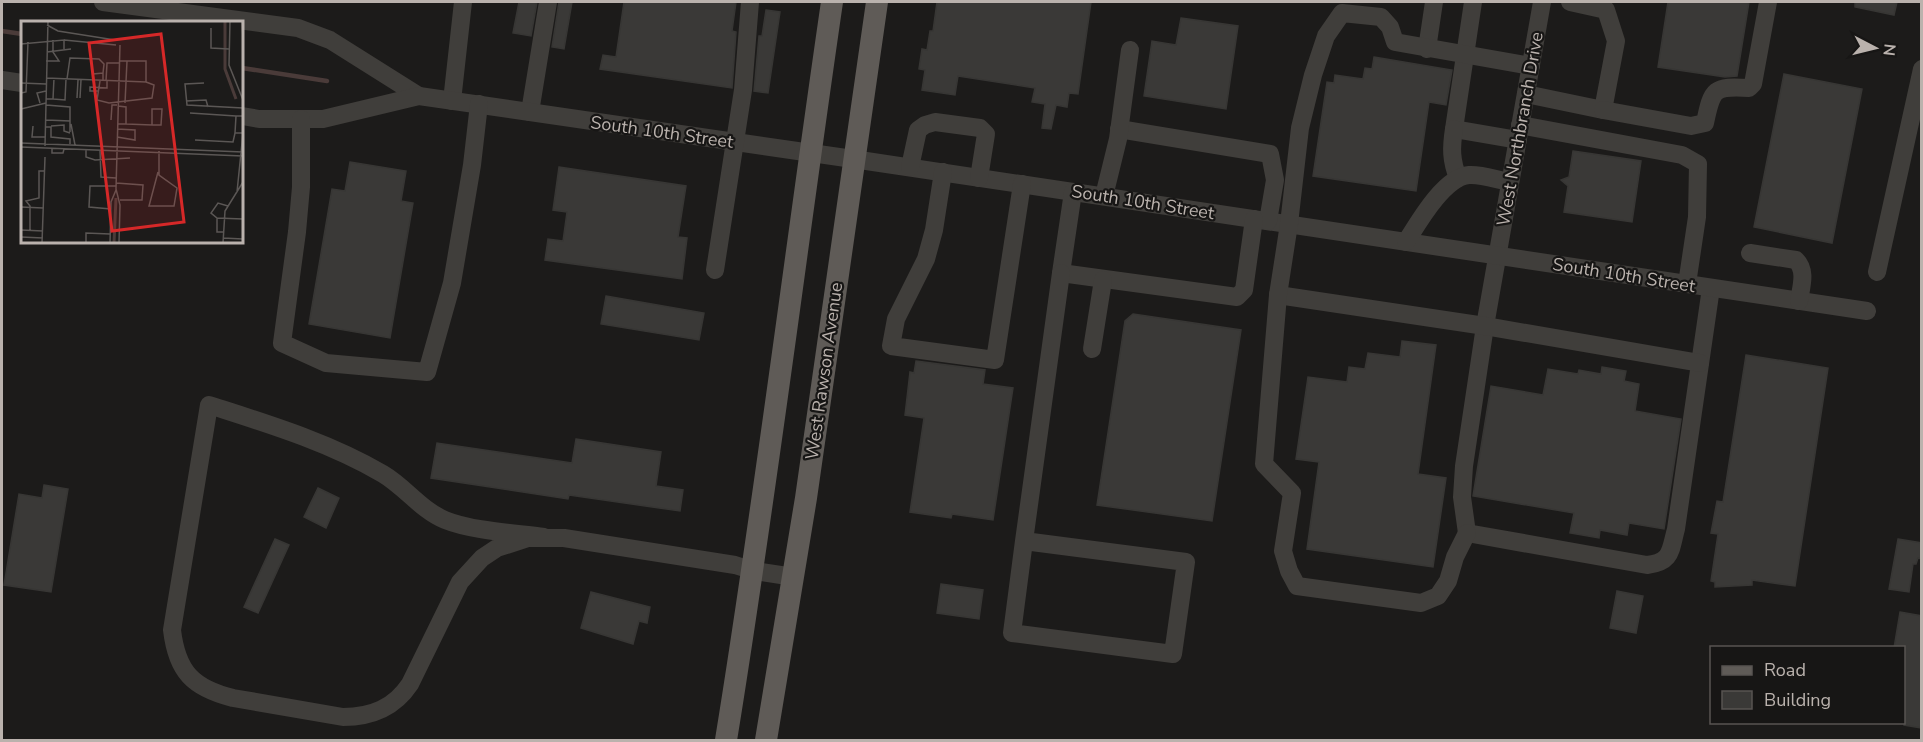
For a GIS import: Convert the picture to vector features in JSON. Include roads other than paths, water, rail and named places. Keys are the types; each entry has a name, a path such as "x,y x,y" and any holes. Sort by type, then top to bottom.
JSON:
{"main road":[{"path":"726,741 754,571 832,2"},
{"name":"West Rawson Avenue","path":"766,741 794,577 877,2"}],"street":[{"name":"South 10th Street","path":"103,2 231,10 298,28 330,40 419,96"},
{"path":"452,100 463,2"},
{"path":"530,112 548,2"},
{"path":"715,270 743,90 750,2"},
{"path":"1426,49 1434,2"},
{"path":"1458,178 1452,163 1451,152 1473,2"},
{"name":"West Northbranch Drive","path":"1467,533 1462,497 1464,466 1485,326 1542,2"},
{"path":"1570,2 1606,10 1616,41 1603,110"},
{"path":"1526,94 1691,126 1705,123 1709,102 1716,91 1723,87 1749,88 1753,84 1768,2"},
{"path":"1531,66 1395,42 1390,27 1381,17 1342,13 1326,36 1300,128 1278,295 1263,464 1292,493 1283,551 1289,571 1297,586 1421,603 1438,596 1448,581 1455,557 1467,533 1647,565 1660,563 1669,556 1676,529 1711,288"},
{"path":"1104,196 1119,129 1130,50"},
{"path":"1877,272 1922,69"},
{"path":"2,80 21,83"},
{"name":"South 10th Street","path":"243,116 259,119 323,119 419,96 910,167 1867,311"},
{"path":"301,119 301,187 282,343 326,363 427,372 452,283 472,165 479,104"},
{"path":"910,167 918,130 925,124 935,122 980,128 986,134 980,178"},
{"path":"1061,273 1236,297 1244,290 1261,220 1275,180 1270,154 1119,129"},
{"path":"1454,129 1519,132 1682,155 1698,164 1697,217 1686,284"},
{"path":"943,172 934,230 926,259 897,319 891,346 995,360 1022,184"},
{"path":"1406,242 1431,203 1458,178 1469,175 1510,182"},
{"path":"1024,541 1186,562 1173,654 1012,633 1024,541 1061,273 1073,192"},
{"path":"1750,253 1796,260 1801,265 1803,272 1798,301"},
{"path":"1092,349 1103,280"},
{"path":"1278,295 1485,326 1700,363"},
{"path":"544,537 528,538 497,548 470,569 451,598 402,696 389,706 372,714 343,717 215,694 193,681 178,660 174,646 173,621 209,405 294,432 372,468 386,475 444,520 464,526 564,538 735,565 754,571 794,577"}],"waterway":[{"path":"2,31 21,34"},
{"path":"243,68 327,81"}]}
